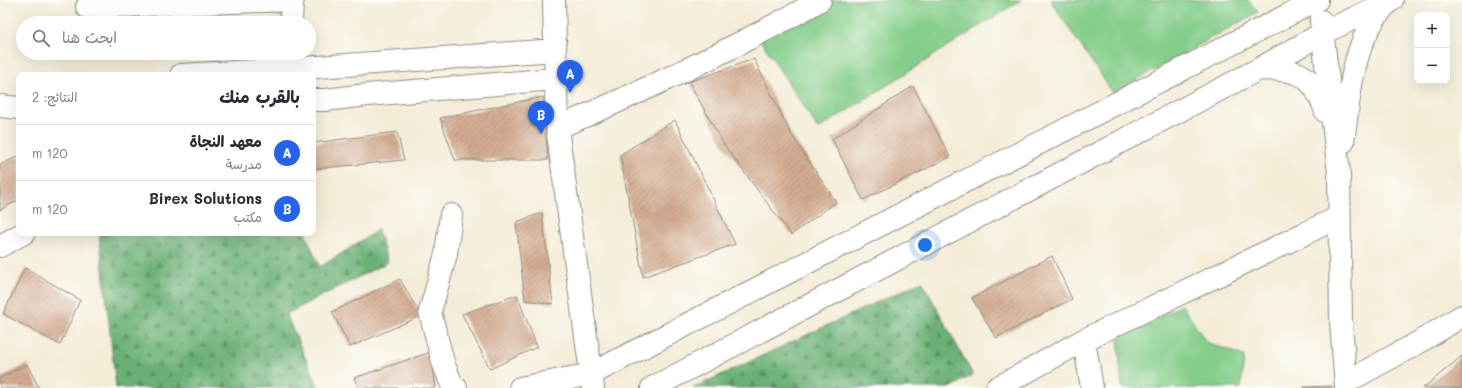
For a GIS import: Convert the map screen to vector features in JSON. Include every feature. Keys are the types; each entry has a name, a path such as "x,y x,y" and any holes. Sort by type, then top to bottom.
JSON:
{"street":[{"path":"87,7 293,0 292,16"},
{"path":"554,0 555,79 558,128 592,381"},
{"path":"558,128 629,98 804,10 820,0"},
{"path":"520,388 592,381 1317,0 1323,33 1339,173"},
{"path":"652,388 1259,69 1323,33 1393,0"},
{"path":"1393,0 1383,7 1372,22 1358,53 1350,95 1339,173 1338,217 1341,322 1346,385 1462,316"},
{"path":"316,60 555,50"},
{"path":"204,72 290,61 314,60"},
{"path":"1259,69 1279,69 1295,73 1309,79 1321,96 1330,125 1339,173"},
{"path":"316,100 555,79"},
{"path":"0,106 16,108"},
{"path":"451,215 446,254 430,312 443,362 452,385 456,388"},
{"path":"997,388 1084,340 1338,217"},
{"path":"0,246 18,236"},
{"path":"1084,340 1092,388"}],"green space":[{"path":"821,0 1021,0 818,129 760,39"},
{"path":"1050,0 1248,0 1258,12 1113,93"},
{"path":"378,230 388,262 286,314 319,388 116,388 99,236 306,236 320,267"},
{"path":"922,281 973,375 950,388 693,388"},
{"path":"1182,305 1206,342 1244,356 1241,388 1122,388 1118,339"}],"building":[{"path":"754,59 791,134 836,202 791,235 724,145 689,82"},
{"path":"913,86 950,157 863,200 832,139"},
{"path":"543,97 548,160 455,160 440,118"},
{"path":"675,120 735,244 643,277 620,155"},
{"path":"397,132 404,160 316,169 316,143"},
{"path":"16,157 16,202 0,210 0,165"},
{"path":"542,213 553,304 525,300 516,222"},
{"path":"1052,256 1072,299 996,338 972,298"},
{"path":"25,268 80,300 60,345 3,314"},
{"path":"400,279 421,316 350,347 332,312"},
{"path":"517,295 537,347 490,369 462,314"},
{"path":"431,352 436,388 358,388 354,378"},
{"path":"1462,356 1462,388 1423,388"},
{"path":"27,364 39,388 0,388 0,378"},
{"path":"1332,386 1332,388 1304,388 1304,387"}],"place":[{"name":"معهد النجاة","path":"570,93"},
{"name":"Birex Solutions","path":"541,134"}]}
